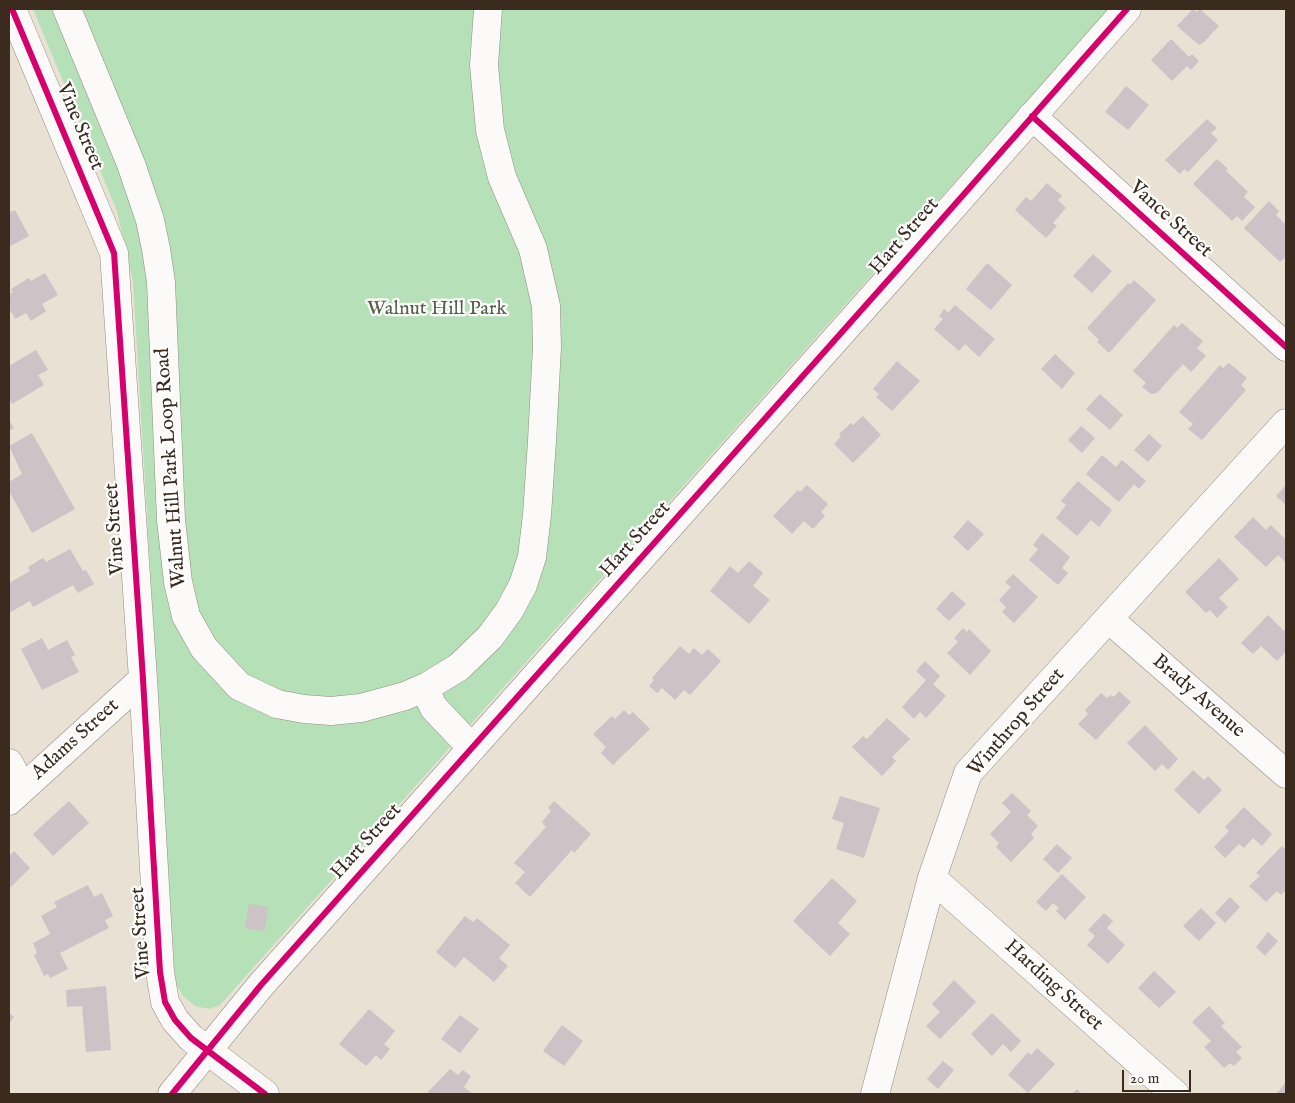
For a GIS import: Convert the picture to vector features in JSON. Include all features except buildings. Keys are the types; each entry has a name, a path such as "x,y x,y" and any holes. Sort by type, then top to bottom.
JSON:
{"street":[{"name":"Vine Street","path":"12,9 114,253 143,679 160,972 165,1002 175,1020 206,1050 265,1094"},
{"name":"Walnut Hill Park Loop Road","path":"67,9 131,164 150,220 158,255 161,282 172,528 179,590 188,622 204,648 234,682 255,695 277,704 313,710 346,710 381,703 424,688 449,674 467,661 490,637 509,611 528,572 538,515 547,347 546,306 533,249 502,178 491,136 484,65 488,9"},
{"name":"Hart Street","path":"172,1094 261,985 1127,9"},
{"name":"Vance Street","path":"1032,116 1286,347"},
{"name":"Winthrop Street","path":"875,1094 932,878 968,773 1110,620 1286,423"},
{"name":"Brady Avenue","path":"1110,620 1286,774"},
{"name":"Adams Street","path":"16,795 143,679"},
{"path":"424,688 434,708 472,748"},
{"path":"9,763 16,795"},
{"name":"Harding Street","path":"932,878 1175,1094"}],"green space":[{"name":"Walnut Hill Park","path":"33,9 1109,9 220,1005 209,1009 195,1006 183,996 175,982 133,281 117,211"}],"cycle path":[{"path":"12,9 114,253 143,679 160,972 165,1002 175,1020 191,1038 265,1094"},
{"path":"172,1094 261,985 1127,9"},
{"path":"1032,116 1286,347"}]}
